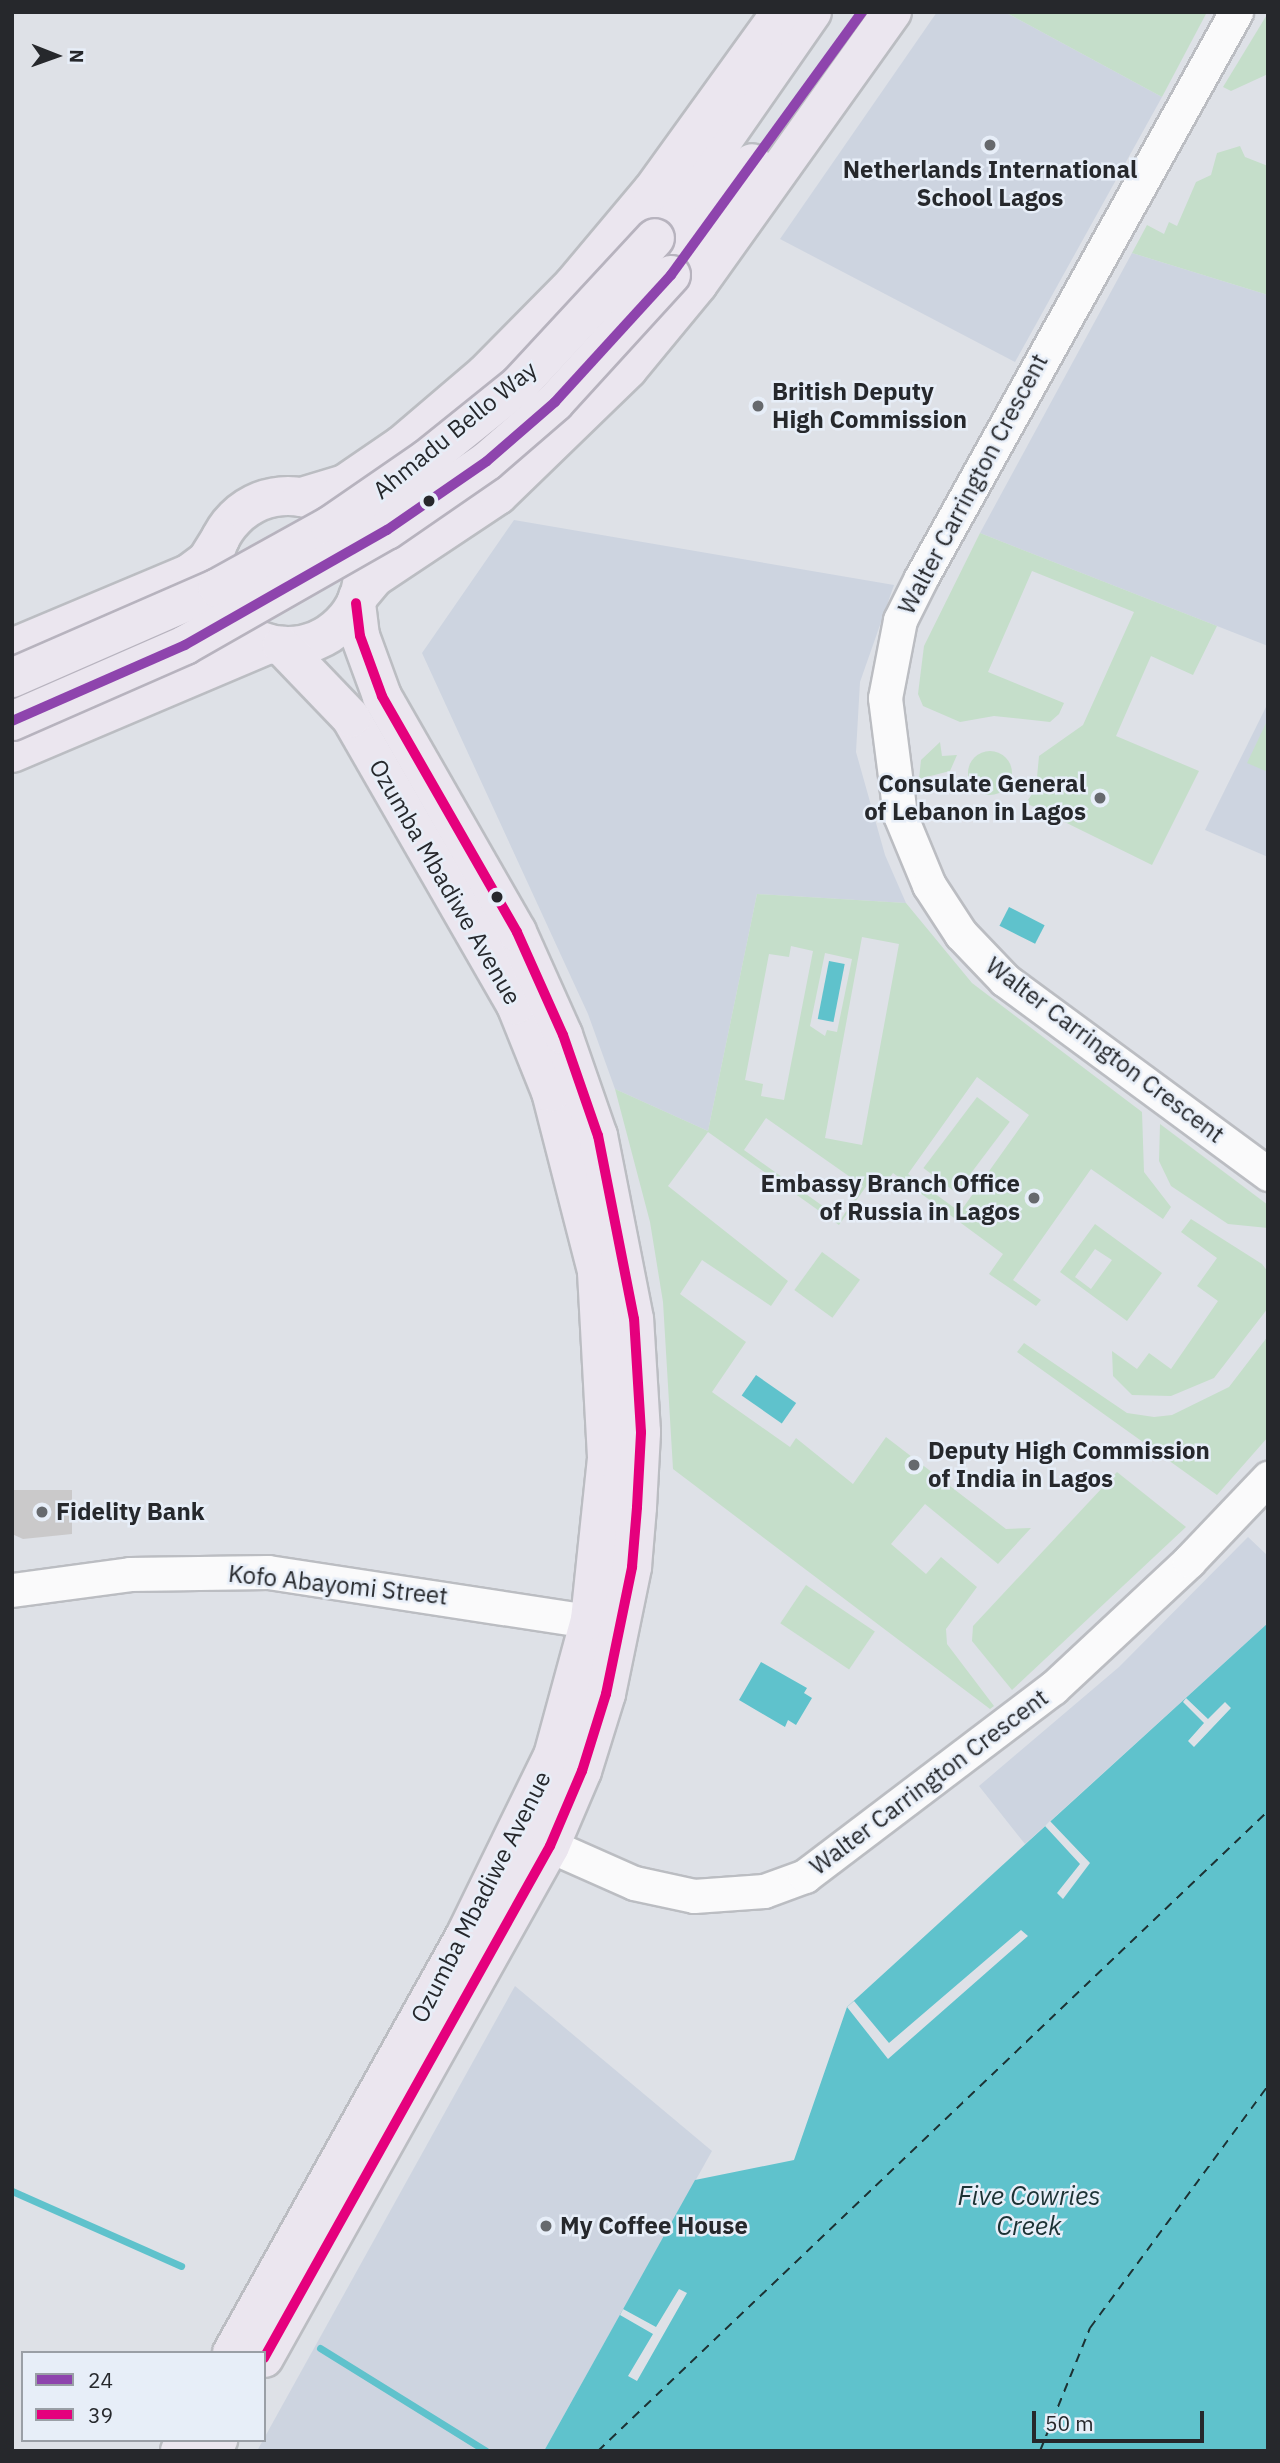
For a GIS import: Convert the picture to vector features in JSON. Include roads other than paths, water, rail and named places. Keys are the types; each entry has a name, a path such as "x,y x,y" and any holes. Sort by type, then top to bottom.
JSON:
{"highway":[{"path":"12,648 179,579 207,560 220,539 254,504 302,497 345,484 402,445 485,374 573,285 652,191 781,12"},
{"name":"Ahmadu Bello Way","path":"12,678 218,588 330,526 426,459 519,385 655,237 812,12"},
{"name":"Ahmadu Bello Way","path":"12,721 185,645 387,530 487,460 555,402 671,275 862,12"},
{"path":"12,753 275,645 325,636 375,577 498,495 628,369 698,284 892,12"},
{"path":"302,497 322,504 353,534 362,565 357,600"},
{"path":"220,539 214,582 220,603 249,635 275,645"},
{"name":"Ozumba Mbadiwe Avenue","path":"266,2354 535,1839 561,1732 606,1623 637,1507 639,1374 619,1229 597,1136 563,1035 517,932 377,686 360,636 357,600"},
{"name":"Ozumba Mbadiwe Avenue","path":"275,645 351,718 480,934 551,1092 597,1271 605,1367 606,1623"},
{"name":"Ozumba Mbadiwe Avenue","path":"233,2351 535,1839"}],"street":[{"name":"Walter Carrington Crescent","path":"1236,12 921,578 900,620 885,698 891,772 904,827 929,885 961,934 1005,980 1268,1174"},
{"name":"Walter Carrington Crescent","path":"535,1839 634,1883 694,1896 764,1891 805,1876 1054,1688 1189,1561 1268,1478"},
{"name":"Kofo Abayomi Street","path":"12,1590 130,1574 268,1572 606,1623"}],"water":[{"path":"1009,907 1045,925 1035,944 999,926"},
{"path":"829,961 845,964 833,1022 818,1019"},
{"path":"756,1375 796,1403 782,1424 742,1395"},
{"name":"Five Cowries Creek","path":"1268,1623 1268,2451 544,2451 695,2180 794,2160 847,2007"},
{"path":"761,1662 807,1688 804,1693 812,1698 796,1725 788,1720 785,1727 739,1700"}],"waterway":[{"path":"12,2191 181,2266"},
{"path":"320,2348 486,2451"}],"place":[{"name":"Netherlands International School Lagos","path":"990,145"},
{"name":"British Deputy High Commission","path":"758,406"},
{"name":"Consulate General of Lebanon in Lagos","path":"1100,798"},
{"name":"Embassy Branch Office of Russia in Lagos","path":"1034,1198"},
{"name":"Deputy High Commission of India in Lagos","path":"914,1465"},
{"name":"Fidelity Bank","path":"42,1512"},
{"name":"My Coffee House","path":"546,2226"}]}
